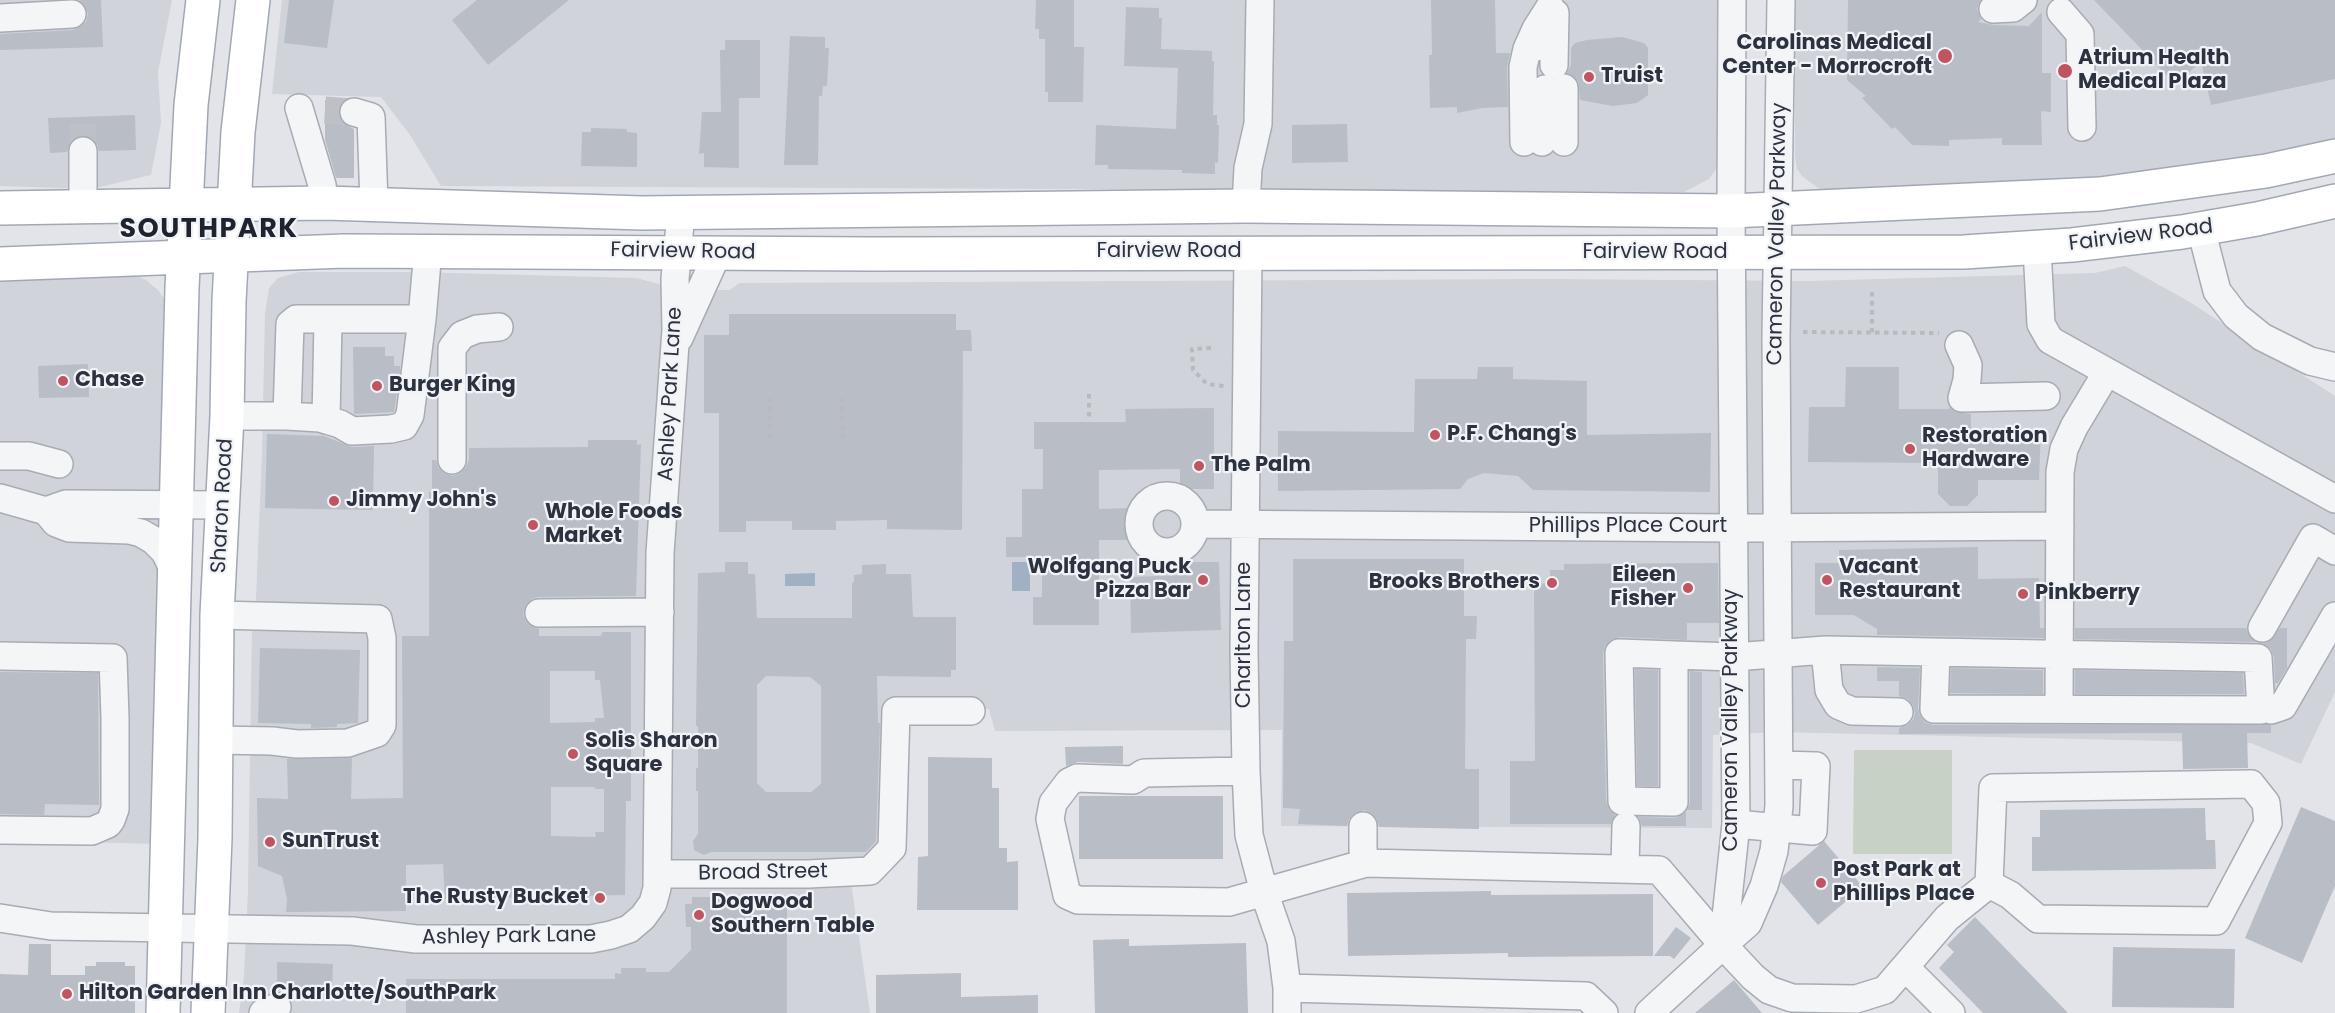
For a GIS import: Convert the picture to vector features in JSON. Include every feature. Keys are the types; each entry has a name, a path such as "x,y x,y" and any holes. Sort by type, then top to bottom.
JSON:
{"main road":[{"path":"163,1013 183,258 193,82 203,0"},
{"name":"Sharon Road","path":"208,1013 218,740 218,615 234,204 238,132 254,0"},
{"name":"Fairview Road","path":"0,208 325,203 642,213 1245,206 1731,211 2100,194 2266,171 2335,156"},
{"name":"Fairview Road","path":"0,264 308,251 428,250 872,254 1248,251 1952,252 2106,242 2202,229 2335,201"}],"street":[{"path":"1245,206 1248,168 1258,124 1260,0"},
{"name":"Cameron Valley Parkway","path":"1723,945 1736,824 1732,528 1732,0"},
{"name":"Cameron Valley Parkway","path":"1723,945 1748,923 1764,886 1774,851 1777,828 1779,653 1776,527 1777,253 1781,0"},
{"path":"1993,9 2013,8 2023,0"},
{"path":"2055,5 2080,34 2082,127"},
{"path":"1551,12 1543,39 1550,77 1544,142 1523,67 1527,49 1551,12"},
{"path":"0,18 72,14"},
{"path":"299,108 322,185 325,203"},
{"path":"354,112 371,117 374,204"},
{"path":"83,152 83,206"},
{"name":"Ashley Park Lane","path":"0,918 51,926 166,926 352,931 416,939 591,939 629,929 643,917 652,903 657,888 660,553 675,347 675,279 681,213"},
{"path":"2202,229 2217,291 2236,316 2262,337 2310,361 2335,367"},
{"path":"2037,248 2041,324 2050,340 2335,498 2324,544 2262,628"},
{"path":"227,416 287,416 326,420 352,431 404,426 410,415 428,250"},
{"name":"Charlton Lane","path":"1248,251 1245,524 1246,771 1249,835 1264,892 1281,941 1287,1001"},
{"path":"675,347 718,252"},
{"path":"287,416 290,324 296,319 422,319"},
{"path":"326,420 328,320"},
{"path":"452,460 452,348 462,336 477,329 499,327"},
{"path":"1949,339 1968,365 1962,398 2046,396"},
{"path":"2058,709 2060,472 2064,449 2074,427 2107,372"},
{"path":"0,456 29,456 59,464"},
{"path":"0,498 46,511 56,523 69,528 129,530 141,533 153,540 165,552 175,573"},
{"path":"46,511 66,504 223,504"},
{"name":"Phillips Place Court","path":"1196,524 1732,528 2060,526"},
{"path":"539,613 660,612"},
{"path":"218,615 378,619 392,677 382,725 377,733 348,744 218,740"},
{"path":"2271,710 2283,706 2335,616"},
{"path":"1674,655 1674,802 1622,801 1619,653 1734,657 1825,650 2258,658 2261,710 1934,709 1936,653"},
{"path":"1825,650 1829,690 1838,705 1852,711 1899,712"},
{"path":"0,656 113,658 115,752 114,815 102,828 92,831 0,830"},
{"name":"Broad Street","path":"657,874 870,871 892,848 896,711 971,711"},
{"path":"272,741 292,731 348,731 365,737"},
{"path":"1736,824 1812,831 1816,766 1779,765"},
{"path":"1246,771 1144,773 1133,780 1077,778 1069,782 1053,803 1050,819 1067,895 1078,900 1229,902 1366,862 1659,870 1723,945 1753,977 1769,990 1792,998 1856,999 1885,990 1947,918 1989,884 1993,788 2251,784 2266,803 2268,823 2216,921 2038,919 2010,896 1989,884"},
{"path":"1363,826 1363,850 1366,862"},
{"path":"1625,869 1626,826"},
{"path":"1649,1013 1723,945"},
{"path":"1905,967 1951,1013"},
{"path":"1287,1001 1586,996 1604,1013"}],"path":[{"path":"1872,292 1872,333"},
{"path":"1803,332 1872,333 1949,339"},
{"path":"1211,348 1192,349 1193,370 1207,384 1224,386"},
{"path":"1089,394 1089,419"},
{"path":"770,398 770,438"},
{"path":"842,398 843,438"}],"shaded area":[{"path":"0,0 172,0 158,72 161,123 151,175 91,189 0,186"},
{"path":"282,0 1724,0 1725,157 1709,179 1684,192 441,186 410,135 381,97 272,94"},
{"name":"Atrium Health Medical Plaza","path":"1795,0 2335,0 2335,143 2136,180 1822,191 1802,176 1797,169 1795,157"},
{"path":"2125,266 2188,301 2335,396 2335,692 2301,764 2251,743 1777,732 1713,735 1712,828 1281,826 1282,730 995,731 989,709 897,709 896,830 850,875 870,1013 239,1013 244,976 248,890 252,622 256,599 265,313 269,288 278,278 299,272 415,272 636,278 682,290 730,290 739,283 1545,279 1808,281 2095,273"},
{"path":"122,275 146,280 158,290 167,303 158,844 0,840 0,278"},
{"path":"1854,750 1952,750 1952,854 1853,854"}],"water":[{"path":"1012,562 1030,562 1030,591 1012,591"},
{"path":"815,573 815,586 785,586 785,574"}],"building":[{"path":"79,0 101,0 103,47 0,50 0,34 73,30 80,27 86,22 88,14 85,6"},
{"path":"289,0 334,0 327,48 284,43"},
{"path":"477,0 569,0 488,65 452,20"},
{"path":"1036,0 1074,0 1074,47 1084,47 1083,102 1048,102 1048,92 1045,92 1045,39 1039,39 1039,29 1035,29"},
{"path":"1431,0 1495,0 1496,53 1510,53 1507,67 1508,107 1482,108 1457,113 1457,107 1430,108"},
{"name":"Carolinas Medical Center - Morrocroft","path":"1848,0 1981,0 1977,9 1981,19 1978,22 1994,25 2029,26 2042,12 2042,73 2051,73 2051,112 2041,111 2042,145 2002,145 2002,138 1949,140 1949,146 1912,145 1895,127 1892,129 1862,98 1866,96 1847,80"},
{"path":"2094,0 2335,0 2335,79 2211,105 2201,61 2176,85"},
{"path":"1126,7 1159,8 1159,18 1162,18 1161,49 1212,51 1212,61 1214,61 1213,115 1217,115 1217,125 1219,125 1218,163 1215,162 1215,174 1182,173 1182,170 1108,169 1108,165 1095,165 1096,125 1176,129 1178,68 1124,66"},
{"path":"790,36 825,37 825,48 829,48 827,86 823,86 822,96 819,96 818,165 784,165"},
{"name":"Truist","path":"1622,37 1644,43 1648,48 1648,95 1637,103 1613,106 1580,100 1578,81 1567,73 1571,65 1571,48 1575,43 1587,40"},
{"path":"725,40 760,40 760,98 739,98 739,168 704,167 704,153 699,154 702,112 721,112 720,50 725,50"},
{"path":"325,100 344,100 339,107 339,115 343,123 354,129 354,178 336,178 325,140"},
{"path":"135,115 136,150 99,151 97,144 91,138 82,135 70,143 67,152 50,153 48,118"},
{"path":"1347,124 1348,162 1292,163 1292,125"},
{"path":"591,128 627,129 627,132 637,133 637,167 581,166 582,132 591,132"},
{"path":"729,314 956,314 956,330 971,330 972,351 963,351 962,530 887,529 887,520 836,521 836,530 792,530 792,521 746,521 746,532 719,532 719,413 704,413 704,335 729,335"},
{"name":"Burger King","path":"353,347 385,347 385,356 394,356 394,366 400,366 400,370 394,412 354,414"},
{"name":"Chase","path":"88,364 89,397 39,398 38,366"},
{"path":"1478,367 1513,367 1513,379 1587,381 1587,435 1711,433 1710,492 1533,490 1518,476 1484,473 1468,479 1460,489 1278,491 1278,431 1414,432 1415,379 1477,379"},
{"path":"1846,367 1899,367 1899,409 1949,409 1949,407 1956,412 1971,414 1971,429 2041,429 2039,480 1978,480 1978,495 1967,506 1950,506 1938,494 1938,463 1808,462 1809,407 1845,407"},
{"path":"1214,408 1214,489 1180,489 1180,469 1099,470 1099,509 1130,508 1130,540 1099,540 1099,625 1033,625 1033,597 1042,597 1042,557 1006,557 1006,537 1022,537 1022,489 1043,489 1043,449 1034,449 1034,422 1126,422 1125,409"},
{"path":"267,434 324,436 352,447 374,446 373,510 265,508"},
{"path":"588,440 637,440 637,445 641,444 636,596 538,597 526,605 523,614 531,626 539,629 539,636 601,636 602,632 631,632 631,801 626,801 625,895 445,899 443,864 406,865 406,911 286,912 287,899 282,876 258,866 257,798 288,799 287,759 352,758 351,799 403,798 402,636 429,636 429,492 432,492 432,460 436,460 438,467 444,473 453,476 466,467 469,460 469,448 588,447","holes":["550,671 595,671 595,680 600,680 604,718 595,718 595,722 550,723","551,787 604,789 604,832 595,832 596,837 551,836"]},
{"path":"1978,547 1978,579 2039,578 2040,628 2044,628 2044,638 1877,635 1877,629 1854,615 1815,615 1815,563 1839,563 1839,550"},
{"path":"1293,559 1464,559 1464,616 1477,616 1476,639 1466,639 1465,769 1479,769 1479,829 1379,827 1376,818 1364,810 1355,813 1349,819 1347,826 1298,824 1300,809 1283,808 1284,641 1293,641"},
{"path":"725,562 748,562 748,574 755,574 757,618 852,618 854,575 862,574 862,565 886,564 886,574 911,574 913,617 956,617 956,670 951,670 951,677 877,676 878,723 880,723 876,841 866,852 711,852 704,855 694,850 693,841 698,834 696,768 698,768 698,726 696,726 698,573 725,572","holes":["766,676 810,677 821,686 821,784 811,792 766,792 757,783 757,685"]},
{"path":"1187,562 1219,562 1221,630 1131,633 1130,577 1187,575"},
{"path":"1718,563 1719,623 1687,623 1687,640 1620,637 1611,640 1605,646 1603,653 1606,801 1609,809 1615,815 1611,824 1510,824 1510,761 1535,761 1534,584 1550,583 1550,570 1564,570 1564,564"},
{"path":"2075,628 2246,628 2249,636 2256,642 2075,639"},
{"path":"2280,628 2287,628 2287,668 2278,683 2275,683 2274,657 2271,649 2263,644 2270,641"},
{"path":"260,648 360,650 358,723 311,728 311,724 258,723"},
{"path":"1877,667 1920,668 1918,708 1925,722 1933,725 2266,724 2271,725 2271,733 2247,733 2248,768 2183,769 2182,733 1899,734 1899,728 1913,720 1915,713 1913,705 1908,699 1899,696 1899,681 1877,681"},
{"path":"1951,668 2043,670 2043,694 1950,693"},
{"path":"1635,669 1658,670 1658,786 1637,786"},
{"path":"2075,670 2243,673 2244,694 2075,694"},
{"path":"1690,671 1702,672 1702,810 1687,810 1690,802"},
{"path":"0,672 98,673 99,805 45,804 44,815 0,814"},
{"path":"1123,746 1123,764 1078,762 1066,766 1065,747"},
{"path":"928,757 992,758 992,788 999,788 999,848 1007,848 1007,862 1018,861 1018,910 917,910 918,857 928,856"},
{"path":"1079,796 1223,796 1223,859 1079,859"},
{"path":"2301,807 2335,821 2335,886 2302,963 2245,938"},
{"path":"2205,808 2206,840 2215,840 2216,869 2032,871 2032,837 2040,837 2040,810"},
{"path":"1686,812 1686,826 1642,826 1639,817 1674,818"},
{"name":"Post Park at Phillips Place","path":"1824,841 1863,887 1818,925 1781,882 1783,876"},
{"path":"1491,891 1491,895 1653,894 1653,956 1508,957 1508,953 1348,956 1347,893"},
{"path":"692,897 787,897 787,1013 406,1013 406,979 615,979 615,973 621,974 621,968 646,968 646,972 669,972 691,950 691,927 686,927 685,904 692,904"},
{"path":"1975,917 2068,1013 1983,1013 1939,968 1954,952 1947,945"},
{"path":"1676,927 1691,938 1674,959 1670,956 1654,956"},
{"path":"1129,939 1129,946 1246,943 1248,1013 1095,1013 1093,940"},
{"name":"Hilton Garden Inn Charlotte/SouthPark","path":"29,944 51,944 51,975 85,975 85,966 96,966 96,962 125,962 125,966 135,966 135,1013 0,1013 0,974 28,975"},
{"path":"2113,947 2235,949 2234,1008 2112,1007"},
{"path":"277,962 333,964 332,991 277,990"},
{"path":"961,973 961,997 1038,995 1038,1013 876,1013 876,975"},
{"path":"1734,980 1762,1013 1695,1013"}],"tunnel":[{"path":"325,110 354,112"},
{"path":"83,117 83,151"}],"place":[{"name":"Carolinas Medical Center - Morrocroft","path":"1945,56"},
{"name":"Atrium Health Medical Plaza","path":"2065,71"},
{"name":"Truist","path":"1589,77"},
{"name":"Chase","path":"63,381"},
{"name":"Burger King","path":"377,386"},
{"name":"P.F. Chang's","path":"1435,435"},
{"name":"Restoration Hardware","path":"1910,449"},
{"name":"The Palm","path":"1199,466"},
{"name":"Jimmy John's","path":"334,501"},
{"name":"Whole Foods Market","path":"533,525"},
{"name":"Wolfgang Puck Pizza Bar","path":"1203,580"},
{"name":"Vacant Restaurant","path":"1827,580"},
{"name":"Brooks Brothers","path":"1552,583"},
{"name":"Eileen Fisher","path":"1688,588"},
{"name":"Pinkberry","path":"2023,594"},
{"name":"Solis Sharon Square","path":"573,754"},
{"name":"SunTrust","path":"270,842"},
{"name":"Post Park at Phillips Place","path":"1821,883"},
{"name":"The Rusty Bucket","path":"600,898"},
{"name":"Dogwood Southern Table","path":"699,915"},
{"name":"Hilton Garden Inn Charlotte/SouthPark","path":"67,994"}],"district":[{"name":"SOUTHPARK","path":"209,230"}]}
